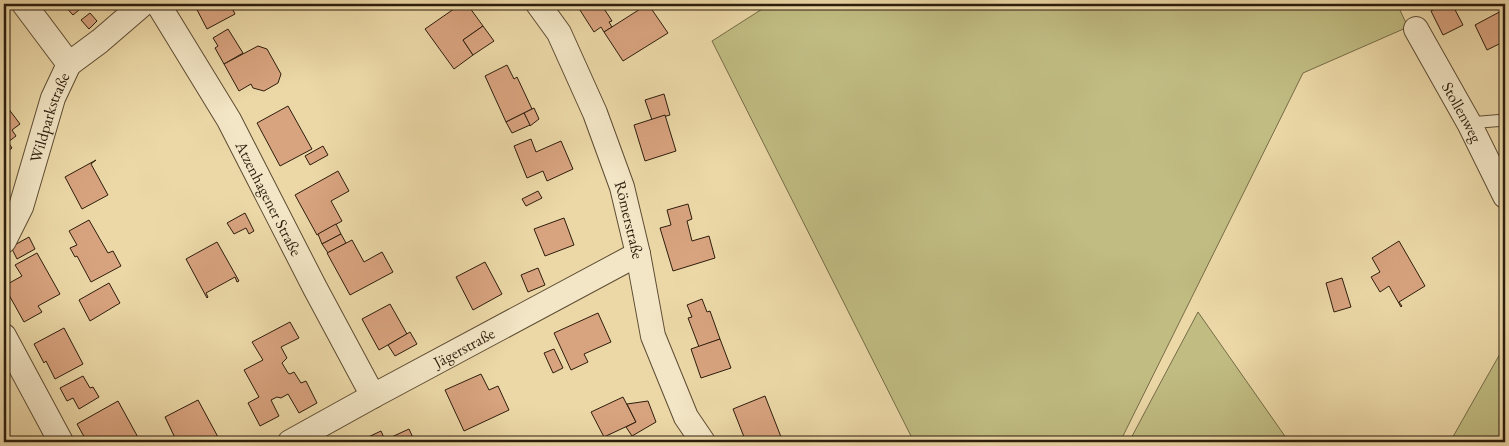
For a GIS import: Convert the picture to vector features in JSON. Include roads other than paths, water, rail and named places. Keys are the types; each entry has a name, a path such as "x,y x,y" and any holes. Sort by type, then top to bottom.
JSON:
{"street":[{"name":"Wildparkstraße","path":"4,241 21,207 54,98 69,64 24,4"},
{"path":"69,64 100,41 143,4"},
{"name":"Atzenhagener Straße","path":"158,4 229,120 373,396"},
{"name":"Römerstraße","path":"538,4 558,33 595,113 622,187 638,254 653,336 686,417 703,442"},
{"name":"Stollenweg","path":"1416,29 1468,123 1505,196"},
{"name":"Jägerstraße","path":"290,442 638,254"},
{"path":"4,336 61,442"}],"lane":[{"path":"1468,123 1505,120"}]}
